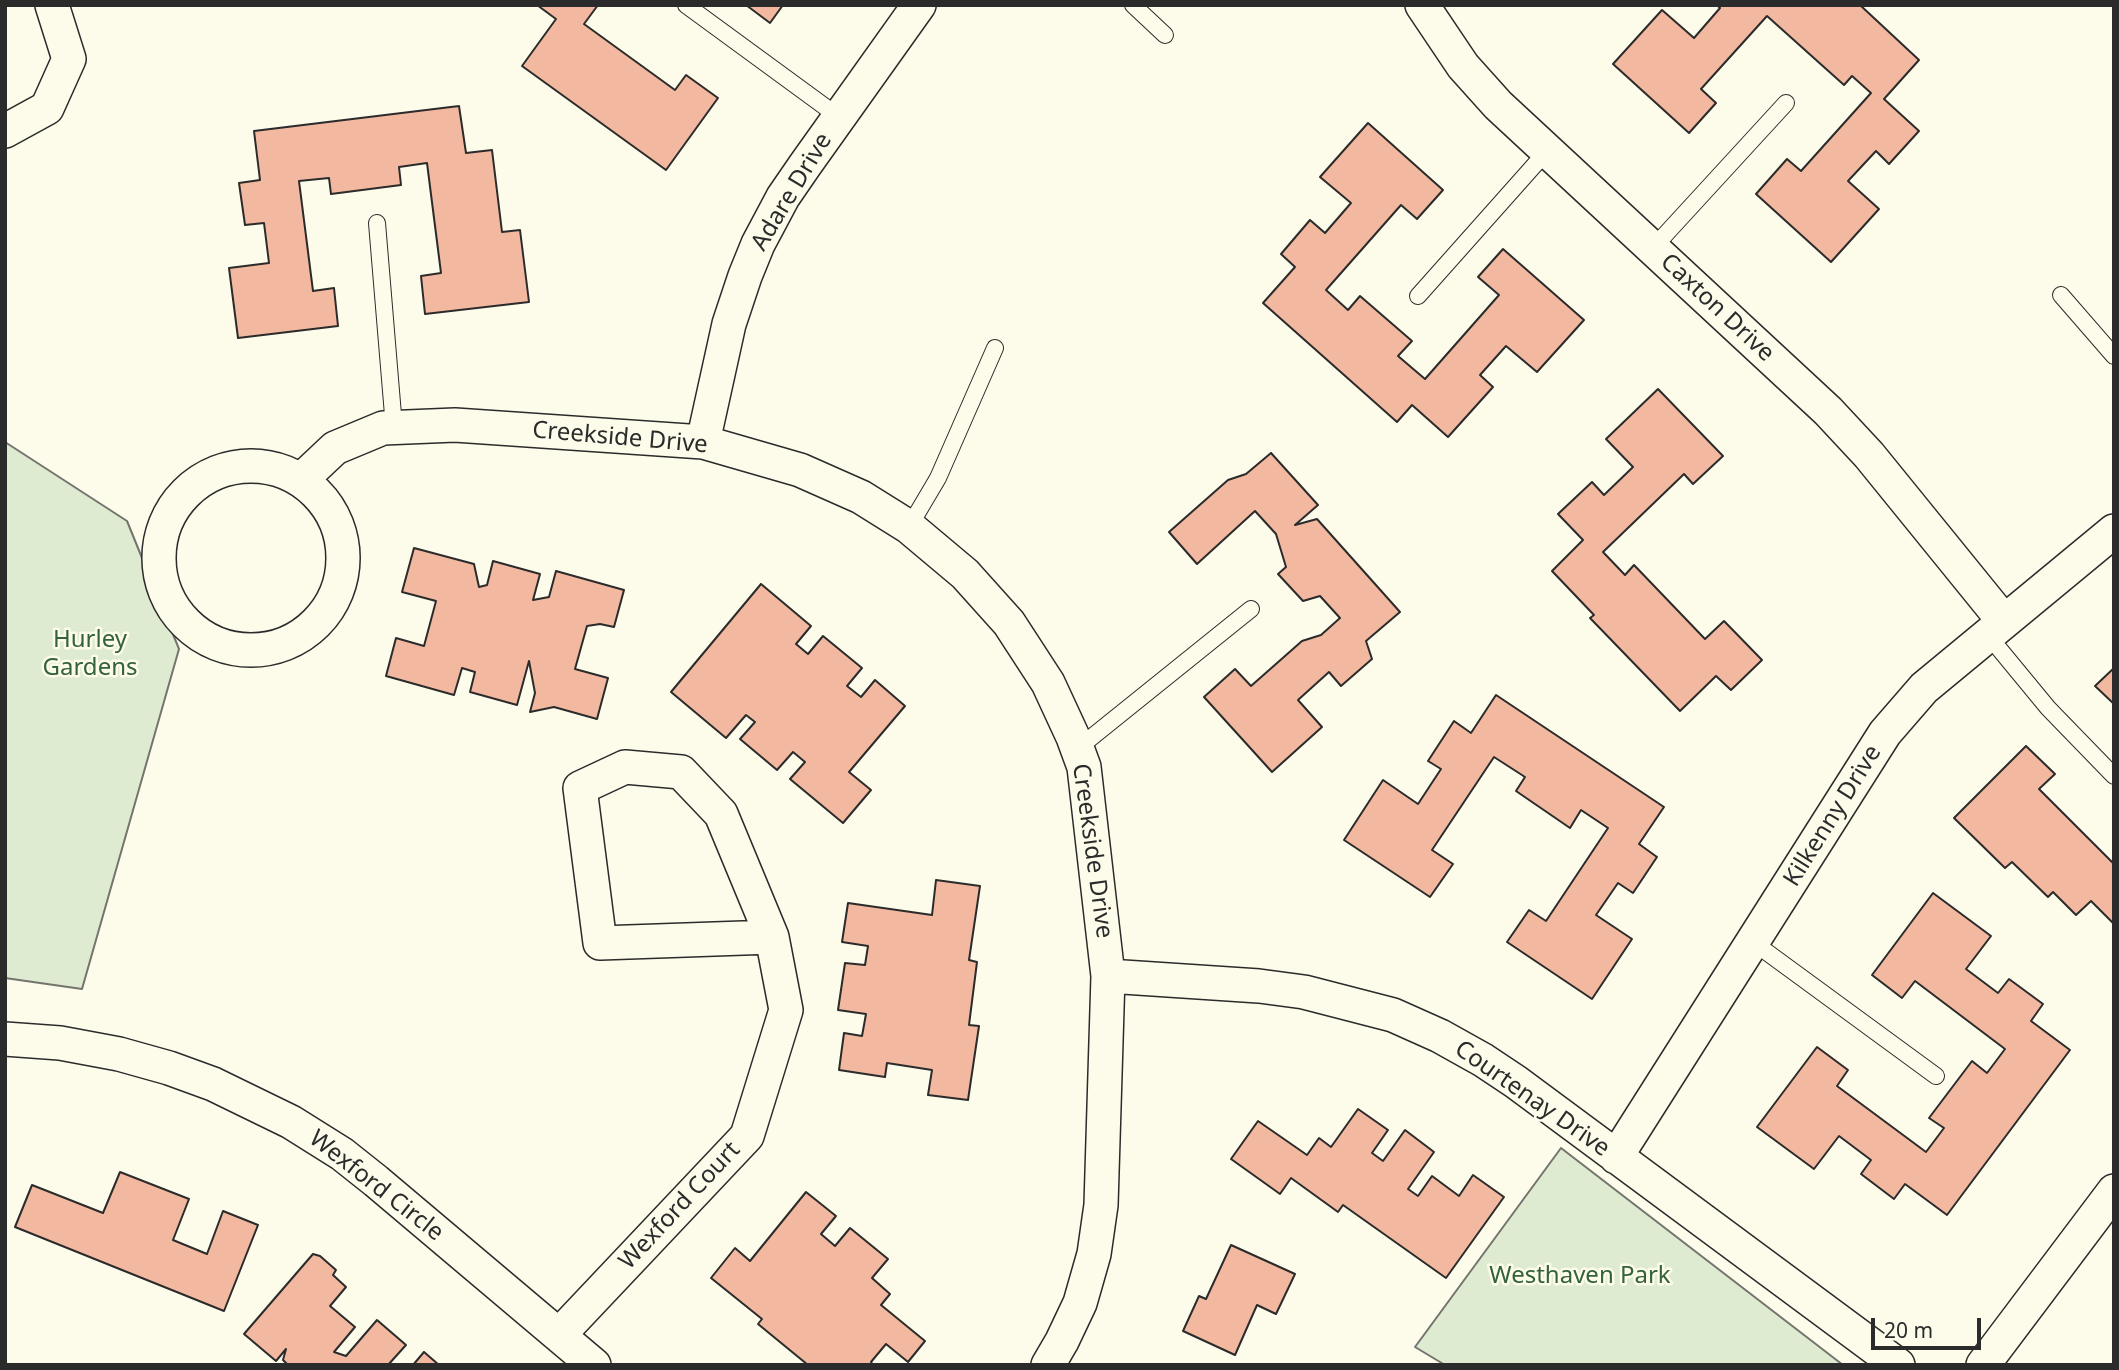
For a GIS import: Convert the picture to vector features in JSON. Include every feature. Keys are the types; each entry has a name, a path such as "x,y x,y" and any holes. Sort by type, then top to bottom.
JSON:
{"street":[{"path":"5,131 47,108 69,60 52,5"},
{"name":"Adare Drive","path":"703,442 729,324 758,244 783,197 919,5"},
{"name":"Caxton Drive","path":"1422,5 1463,66 1497,105 1828,411 1868,455 1995,627"},
{"name":"Creekside Drive","path":"301,480 335,448 383,428 455,425 703,442 800,470 861,497 909,527 965,574 1009,623 1048,683 1084,766 1108,976 1101,1205 1094,1254 1080,1303 1048,1365"},
{"path":"267,466 301,480 327,505 342,539 342,576 329,609 304,635 270,649 234,650 200,636 174,611 159,578 159,541 172,507 198,481 231,467 267,466"},
{"name":"Kilkenny Drive","path":"1616,1157 1885,733 1924,688 2114,531"},
{"name":"Wexford Court","path":"559,1335 747,1136 786,1010 772,937 721,814 681,772 625,768 580,788 600,943 772,937"},
{"name":"Courtenay Drive","path":"1108,976 1293,990 1358,1004 1393,1015 1440,1036 1483,1059 1516,1082 1898,1365"},
{"name":"Wexford Circle","path":"5,1039 60,1043 119,1054 169,1068 213,1084 291,1122 342,1154 376,1181 594,1365"},
{"path":"1983,1365 2114,1191"}],"lane":[{"path":"686,5 839,117"},
{"path":"1133,5 1165,35"},
{"path":"1652,249 1786,103"},
{"path":"1418,296 1547,151"},
{"path":"377,223 394,427"},
{"path":"2061,295 2114,356"},
{"path":"909,527 938,478 995,348"},
{"path":"1077,749 1251,609"},
{"path":"1995,627 2048,708 2114,776"},
{"path":"1754,942 1936,1076"}],"green space":[{"name":"Hurley Gardens","path":"5,442 127,521 179,649 82,989 5,978"},
{"name":"Westhaven Park","path":"1561,1148 1843,1365 1445,1365 1415,1347"}],"building":[{"path":"537,5 598,5 584,24 675,90 686,75 718,98 666,170 522,66 556,19"},
{"path":"746,5 783,5 770,23"},
{"path":"1717,5 1860,5 1919,60 1884,99 1919,131 1889,164 1876,151 1848,181 1879,209 1831,262 1756,194 1787,159 1801,171 1871,93 1852,76 1844,85 1767,16 1701,89 1716,103 1689,133 1613,64 1662,10 1694,38 1720,8"},
{"path":"459,106 466,153 492,150 502,232 520,230 529,302 425,314 421,276 441,273 427,163 399,167 401,185 331,194 329,178 299,181 313,291 334,288 338,326 238,338 229,268 269,263 264,223 245,225 239,183 260,180 254,131"},
{"path":"1368,123 1443,190 1417,219 1401,205 1326,290 1348,310 1360,296 1412,341 1398,356 1425,379 1499,295 1478,277 1503,249 1584,320 1537,372 1506,346 1480,375 1493,387 1448,437 1412,405 1397,422 1263,303 1295,267 1281,254 1310,220 1325,233 1351,203 1320,177"},
{"path":"1658,389 1723,456 1693,484 1684,474 1603,552 1625,575 1634,565 1705,639 1724,621 1762,660 1731,690 1716,676 1680,711 1590,618 1594,615 1552,571 1583,540 1558,514 1592,482 1604,495 1633,467 1606,439"},
{"path":"1271,453 1318,505 1295,525 1317,519 1400,612 1366,641 1372,659 1341,686 1329,672 1298,700 1322,727 1272,772 1204,697 1235,669 1251,686 1302,641 1321,635 1340,618 1320,596 1303,601 1278,574 1286,567 1276,534 1255,511 1197,564 1169,532 1228,480 1246,474"},
{"path":"414,548 474,564 479,587 487,585 493,561 540,574 533,600 549,597 556,571 624,590 614,627 600,624 587,626 575,669 608,678 597,719 554,707 530,712 535,693 529,661 517,705 470,692 475,672 462,668 454,695 386,676 396,638 424,646 436,601 402,592"},
{"path":"761,584 811,626 796,644 808,654 823,636 862,668 847,686 861,697 875,680 905,706 849,772 871,790 843,823 790,779 805,762 793,752 777,770 740,739 755,722 746,715 726,738 671,692"},
{"path":"2114,668 2114,704 2095,686"},
{"path":"1496,695 1664,807 1639,844 1657,857 1633,893 1618,883 1596,915 1632,939 1592,999 1507,942 1529,910 1546,921 1608,828 1581,810 1570,828 1516,791 1525,777 1494,757 1432,850 1453,864 1430,897 1344,840 1383,780 1418,804 1441,769 1428,761 1454,721 1471,733"},
{"path":"2026,746 2055,774 2039,789 2114,864 2114,924 2091,901 2076,915 2053,892 2048,897 2012,862 2005,868 1954,818"},
{"path":"936,880 980,886 969,960 977,962 969,1025 979,1026 968,1100 928,1095 932,1070 887,1063 885,1077 839,1070 844,1033 862,1036 866,1014 838,1010 845,963 865,965 868,946 842,942 848,903 932,915"},
{"path":"1933,893 1991,936 1966,969 1998,993 2009,979 2043,1004 2031,1021 2070,1050 1947,1215 1905,1184 1894,1199 1861,1174 1871,1160 1839,1136 1814,1169 1757,1127 1817,1047 1848,1070 1837,1086 1926,1152 1944,1128 1929,1118 1972,1061 1987,1073 2005,1049 1915,981 1902,998 1872,975"},
{"path":"1358,1109 1388,1130 1372,1153 1383,1161 1405,1130 1434,1152 1408,1189 1418,1196 1432,1176 1459,1196 1473,1175 1504,1197 1446,1278 1343,1205 1338,1212 1291,1178 1280,1194 1231,1159 1258,1121 1307,1155 1319,1138 1331,1147"},
{"path":"120,1172 189,1199 173,1240 207,1254 223,1211 258,1225 224,1311 15,1227 32,1185 103,1213"},
{"path":"806,1192 836,1216 821,1234 835,1246 850,1228 888,1259 872,1278 890,1294 881,1305 925,1341 908,1362 886,1344 871,1362 873,1365 808,1365 758,1324 762,1319 711,1278 735,1248 750,1261"},
{"path":"1231,1245 1295,1274 1276,1314 1257,1305 1235,1355 1183,1331 1199,1296 1206,1299"},
{"path":"313,1254 320,1256 336,1270 333,1275 346,1287 330,1306 355,1327 334,1352 346,1356 377,1320 406,1345 388,1365 288,1365 283,1360 286,1349 276,1361 244,1334"},
{"path":"424,1352 439,1365 413,1365"}]}
